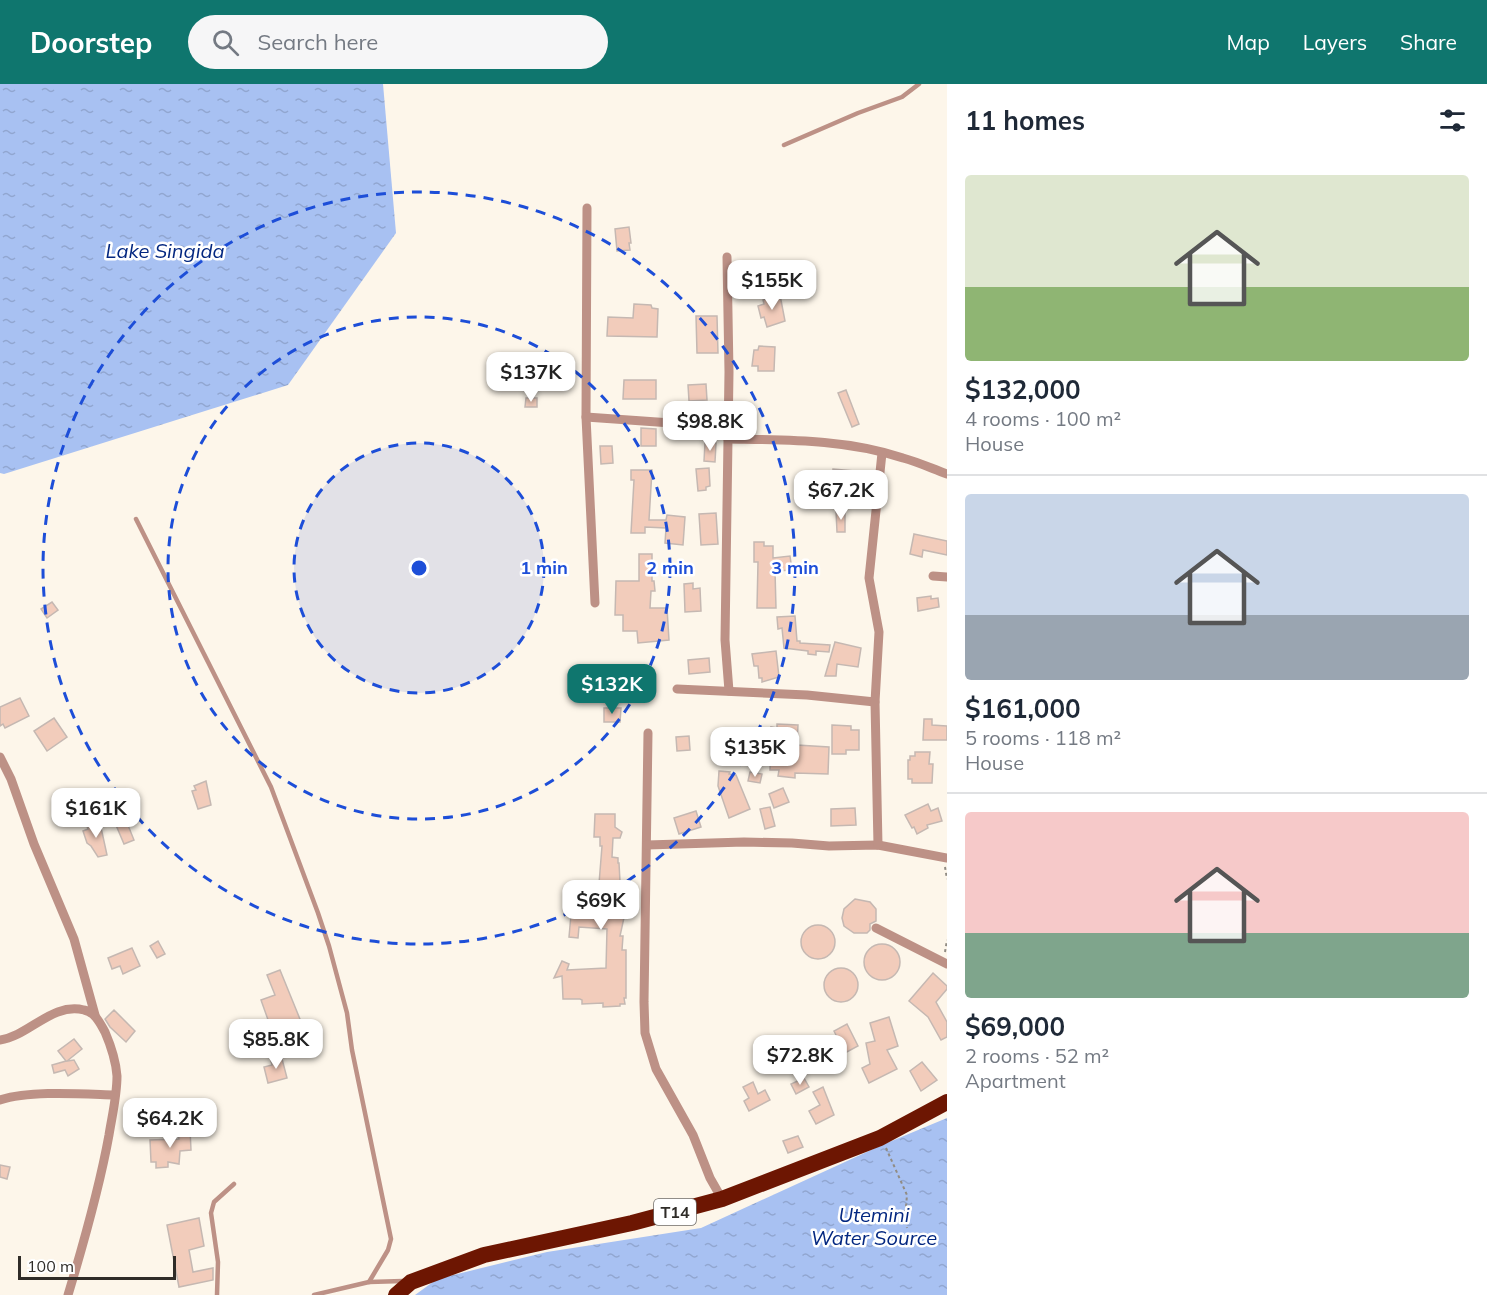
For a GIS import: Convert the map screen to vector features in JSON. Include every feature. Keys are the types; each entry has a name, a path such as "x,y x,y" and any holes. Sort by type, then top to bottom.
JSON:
{"highway":[{"name":"T14","path":"396,1295 411,1282 484,1255 632,1223 722,1199 880,1138 947,1102"}],"street":[{"path":"587,208 586,417 595,603"},
{"path":"727,257 729,372 725,609 729,692"},
{"path":"586,417 728,427"},
{"path":"728,439 819,442 901,457 947,474"},
{"path":"878,845 875,702 879,632 869,578 882,453"},
{"path":"933,576 947,577"},
{"path":"676,689 807,695 875,702"},
{"path":"648,733 645,1033 656,1069 693,1135 710,1178 722,1199"},
{"path":"0,757 74,939 95,1015 108,1040 117,1075 101,1179 68,1295"},
{"path":"647,845 724,842 829,846 878,845 947,858"},
{"path":"876,928 947,964"},
{"path":"0,1040 10,1038 58,1011 72,1008 86,1010 95,1015"},
{"path":"0,1100 8,1097 41,1095 115,1095"}],"lane":[{"path":"784,146 858,113 902,97 920,84"},
{"path":"136,519 271,787 329,946 347,1012 376,1174 391,1239 388,1250 369,1282"},
{"path":"216,1295 218,1262 211,1213 214,1202 234,1184"},
{"path":"314,1295 369,1282 411,1282"}],"path":[{"path":"945,954 947,940"},
{"path":"880,1138 907,1195 905,1218 907,1228"}],"water":[{"name":"Lake Singida","path":"0,84 383,84 396,233 288,385 4,474 0,473"},
{"name":"Utemini Water Source","path":"947,1118 947,1295 415,1295 437,1279 547,1252 701,1228 882,1145"}],"building":[{"path":"629,227 630,250 617,251 615,229"},
{"path":"780,295 785,321 767,327 764,317 761,318 758,306 764,304 763,300"},
{"path":"634,304 651,305 652,308 658,309 657,337 607,336 608,317 633,318"},
{"path":"696,316 717,316 718,353 697,353"},
{"path":"759,346 775,347 774,371 758,371 758,366 752,366 754,350 758,350"},
{"path":"624,380 656,380 656,399 623,399"},
{"path":"706,384 707,400 689,401 688,385"},
{"path":"846,390 859,424 852,427 838,393"},
{"path":"526,398 537,398 537,407 525,407"},
{"path":"641,428 656,429 656,446 641,446"},
{"path":"705,443 716,443 715,462 704,461"},
{"path":"600,446 612,446 613,463 601,464"},
{"path":"709,468 710,486 706,487 706,490 698,491 696,469"},
{"path":"833,469 854,471 853,488 832,486"},
{"path":"631,470 652,470 649,520 666,520 667,515 685,517 683,545 665,543 666,528 645,527 645,533 631,533 634,480 631,480"},
{"path":"836,511 845,511 845,532 837,532"},
{"path":"716,513 718,544 701,545 699,514"},
{"path":"914,534 947,541 947,555 923,550 922,557 910,554"},
{"path":"754,542 764,542 764,546 773,546 773,558 790,556 792,570 775,571 776,608 757,608 758,562 754,562"},
{"path":"639,554 652,554 652,581 654,581 655,591 651,591 650,608 667,608 669,640 638,643 637,631 623,631 623,615 615,615 616,581 639,581"},
{"path":"693,583 693,589 700,588 701,611 685,612 684,584"},
{"path":"931,596 931,599 938,598 939,607 918,611 917,598"},
{"path":"52,602 58,610 47,618 41,609"},
{"path":"795,616 797,641 830,645 829,652 816,651 816,655 808,654 808,651 784,648 782,628 778,629 777,617"},
{"path":"835,642 861,648 858,667 837,664 836,676 825,676"},
{"path":"776,651 779,677 762,682 762,678 759,678 758,666 754,666 752,654"},
{"path":"709,658 710,672 689,674 688,660"},
{"path":"20,698 29,716 5,728 3,724 0,726 0,707"},
{"path":"604,708 621,708 620,722 604,722"},
{"path":"54,718 67,737 47,751 34,731"},
{"path":"924,719 932,719 932,725 947,726 947,740 923,740"},
{"path":"777,724 798,725 797,745 829,747 828,774 795,773 795,778 778,776 779,770 770,770 771,727 777,728"},
{"path":"832,725 851,726 851,730 859,730 859,750 846,750 846,754 832,754"},
{"path":"689,736 690,750 677,751 676,737"},
{"path":"915,752 930,752 929,764 933,764 932,783 912,783 912,779 908,779 908,760 910,756 915,756"},
{"path":"719,771 736,775 750,809 729,818 718,786"},
{"path":"750,772 762,774 760,783 748,781"},
{"path":"206,781 211,805 198,809 192,791 196,790 194,786"},
{"path":"783,788 789,802 774,808 769,794"},
{"path":"928,804 931,811 938,808 942,821 927,825 928,828 917,834 905,815"},
{"path":"770,807 775,826 765,829 760,809"},
{"path":"855,808 856,825 831,826 831,809"},
{"path":"696,811 701,827 679,834 674,818"},
{"path":"123,813 134,840 124,844 113,818"},
{"path":"595,814 615,814 615,827 622,832 620,838 613,838 612,857 618,858 619,907 625,913 620,936 623,936 622,950 626,950 626,998 624,998 625,1004 620,1004 620,1006 603,1007 603,1003 582,1004 580,999 563,999 562,976 554,978 562,961 569,964 567,970 606,968 607,929 579,927 578,938 569,937 571,915 586,916 585,909 597,909 602,846 600,846 600,837 594,837"},
{"path":"100,823 107,855 98,857 87,843 83,831 88,829 87,826"},
{"path":"855,899 870,902 876,909 876,921 870,924 870,930 867,933 854,933 844,926 842,918 844,909"},
{"path":"818,925 830,930 835,942 830,954 818,959 806,954 801,942 806,930"},
{"path":"158,941 165,954 157,958 150,946"},
{"path":"882,944 895,949 900,962 895,975 882,980 869,975 864,962 869,949"},
{"path":"132,948 140,966 123,974 120,966 112,969 108,958"},
{"path":"841,968 853,973 858,985 853,997 841,1002 829,997 824,985 829,973"},
{"path":"280,970 304,1029 301,1030 303,1037 291,1042 286,1031 279,1034 277,1029 272,1031 261,1000 275,995 267,975"},
{"path":"933,973 947,986 936,1002 947,1022 947,1037 941,1040 928,1017 909,1001"},
{"path":"114,1010 135,1031 126,1042 105,1019"},
{"path":"889,1017 898,1046 887,1050 897,1069 869,1083 862,1068 870,1064 866,1043 875,1041 870,1023"},
{"path":"847,1024 858,1046 845,1053 834,1031"},
{"path":"74,1039 82,1049 67,1061 74,1060 79,1069 68,1076 65,1070 54,1073 52,1065 66,1061 58,1051"},
{"path":"281,1055 287,1078 268,1083 264,1067 272,1065 270,1057"},
{"path":"922,1062 937,1080 921,1091 910,1071"},
{"path":"804,1078 809,1087 796,1094 791,1084"},
{"path":"753,1082 758,1094 765,1090 770,1100 749,1111 744,1101 749,1098 743,1087"},
{"path":"823,1087 834,1115 816,1124 809,1111 820,1105 813,1092"},
{"path":"190,1129 191,1150 180,1151 179,1164 168,1162 168,1167 156,1168 156,1162 151,1162 150,1140 179,1139 178,1130"},
{"path":"798,1136 803,1147 788,1153 783,1141"},
{"path":"0,1165 10,1167 7,1179 0,1177"},
{"path":"199,1218 204,1246 189,1250 193,1272 213,1268 213,1280 179,1287 167,1225"}]}
